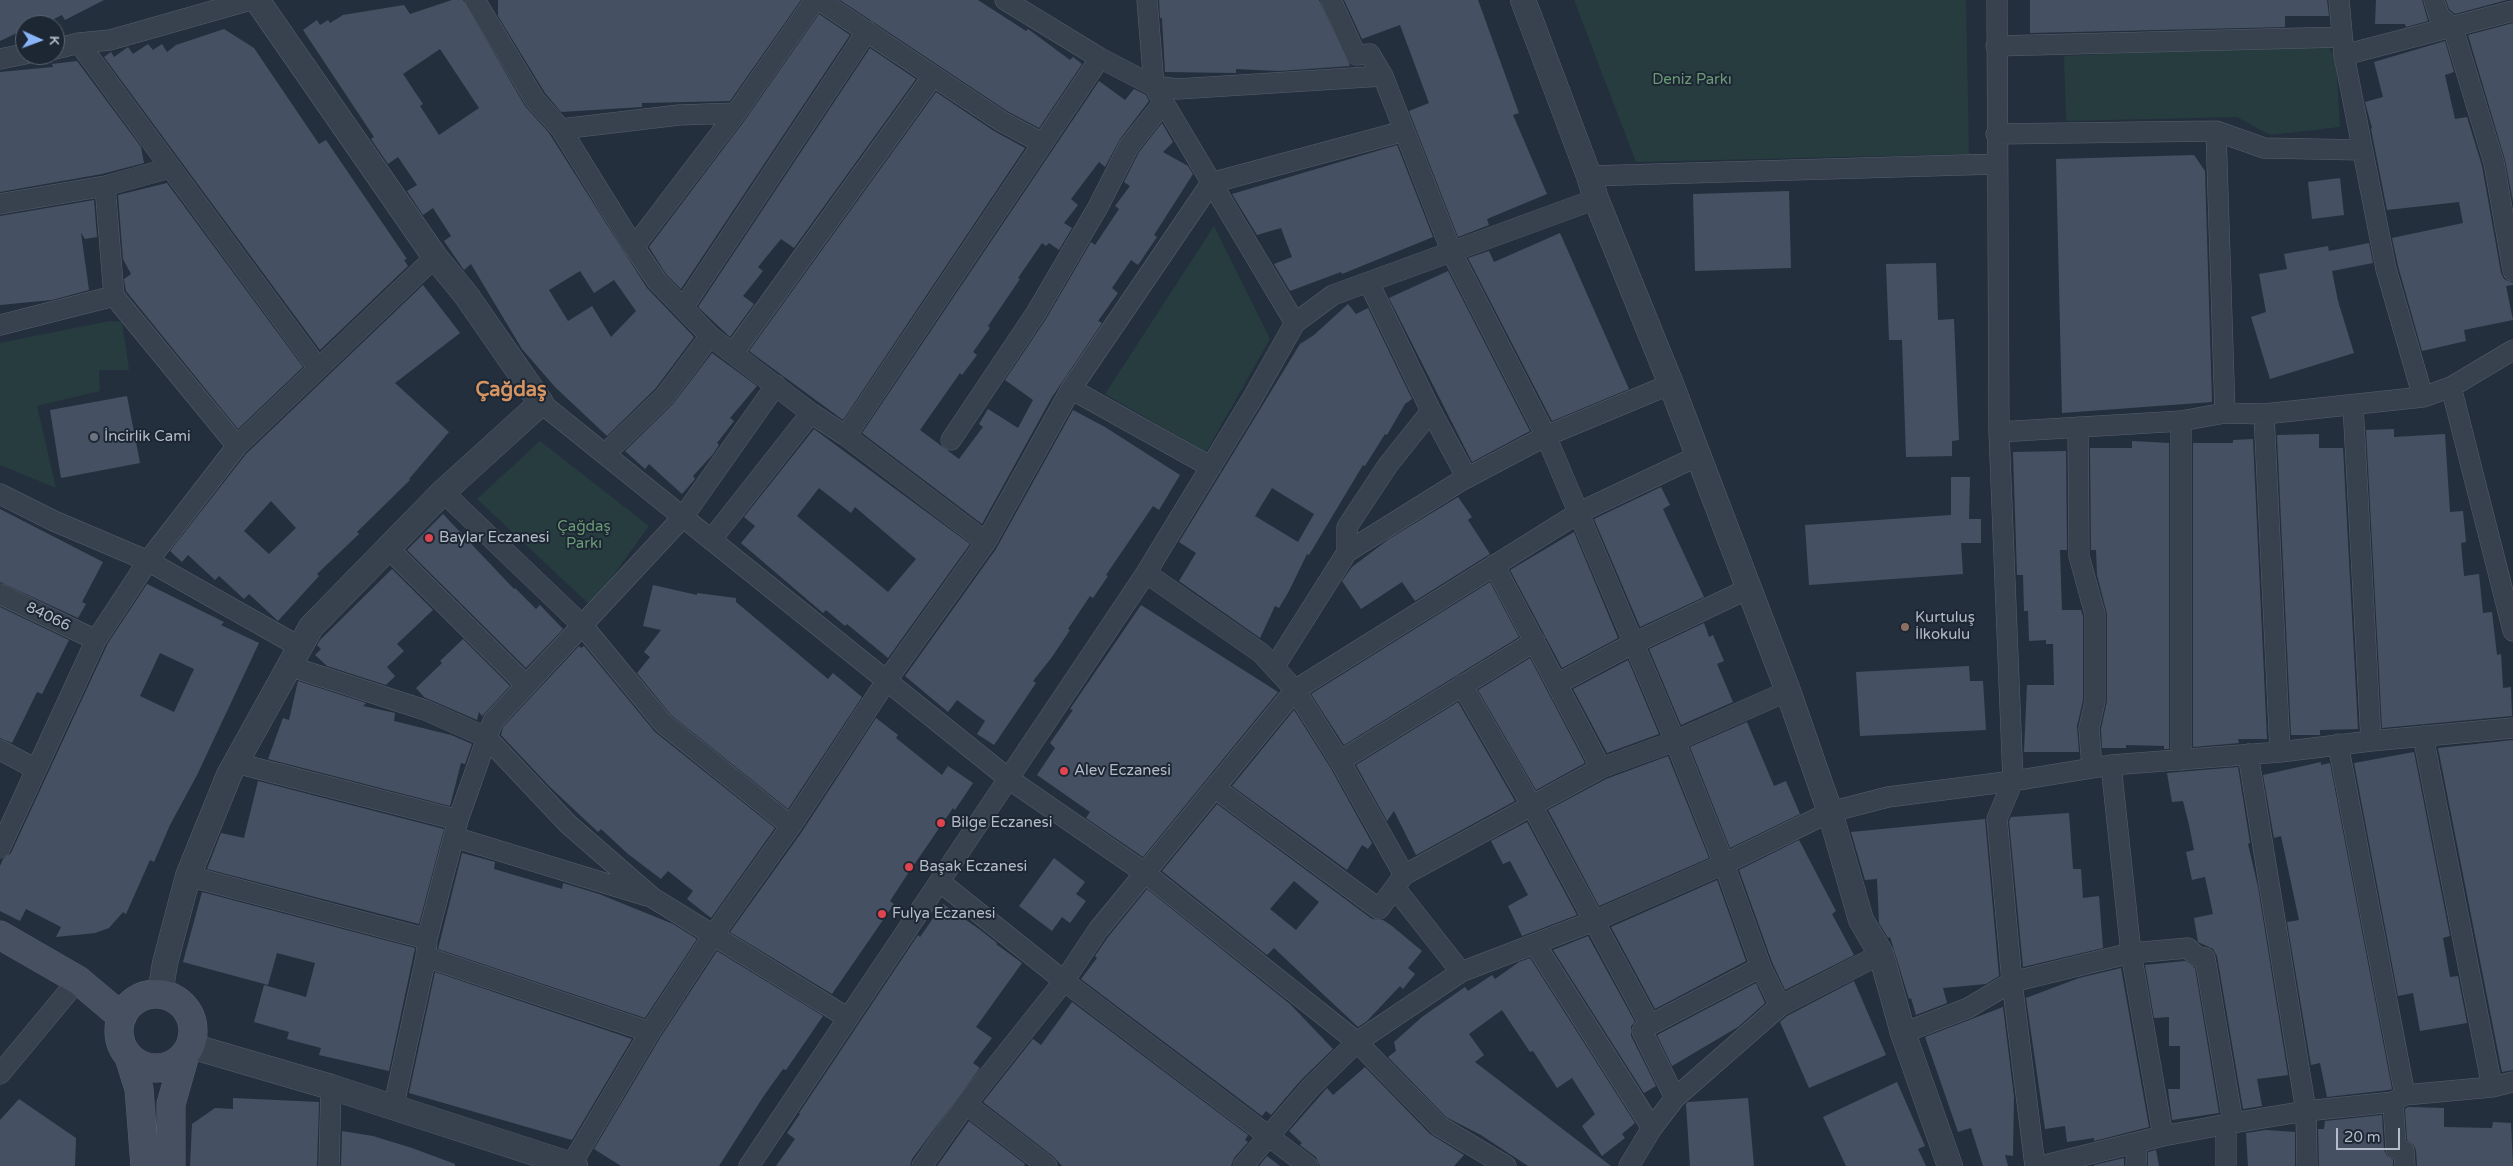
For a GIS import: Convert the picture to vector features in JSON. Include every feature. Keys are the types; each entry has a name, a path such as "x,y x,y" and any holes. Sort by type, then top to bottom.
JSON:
{"main road":[{"path":"0,935 78,980 122,1017"},
{"path":"145,1166 139,1089 129,1057 119,1038 122,1017 135,1000 144,995 160,994 176,999 190,1014 194,1030 171,1104 171,1166"},
{"path":"129,1057 137,1064 158,1069 178,1062 188,1050"}],"street":[{"path":"65,46 110,40 251,0"},
{"path":"257,0 435,256 466,295 541,403 606,453 683,518 1009,779 1145,873 1357,1042 1439,1126 1506,1166"},
{"path":"475,0 535,100 561,128 657,281 710,336 734,352 811,414 846,436 986,542"},
{"path":"634,247 736,113 814,0"},
{"path":"819,0 1001,120 1042,143"},
{"path":"1005,0 1159,94"},
{"path":"1148,0 1159,94 1295,323"},
{"path":"1331,0 1356,55 1370,54 1383,76 1452,253 1546,436 1580,512 1632,644 1675,741 1724,864 1761,967 1780,1006"},
{"path":"1523,0 1589,176 1596,200 1671,384 1788,691 1830,812 1861,920 1882,954 1903,1033 1950,1166"},
{"path":"1997,0 1996,134 1999,432 2013,780 1997,819 2012,982 2035,1166"},
{"path":"2340,0 2343,46 2386,269 2423,397"},
{"path":"2434,0 2439,16 2453,28 2494,163 2513,271"},
{"path":"1996,46 2343,46 2453,28 2513,11"},
{"path":"683,308 867,31"},
{"path":"79,43 318,368"},
{"path":"0,58 15,56"},
{"path":"846,436 1100,58"},
{"path":"734,352 933,76"},
{"path":"951,440 1036,314 1098,207 1129,146 1159,94 1178,89 1383,76"},
{"path":"561,128 679,115 736,113"},
{"path":"188,1050 331,1087 393,1109 573,1165 650,1032 714,934 791,826 887,680 986,542 1071,389 1211,183 1404,131"},
{"path":"1996,134 2216,131 2264,148 2362,150"},
{"path":"2216,131 2225,413"},
{"path":"1589,176 1997,164"},
{"path":"0,204 105,186 170,168"},
{"path":"105,186 114,296 237,446"},
{"path":"749,1166 1146,573 1211,467 1295,323 1333,295 1596,200"},
{"path":"0,848 96,640 148,561 237,446 435,256"},
{"path":"1369,283 1430,411 1467,478"},
{"path":"0,324 114,296"},
{"path":"606,453 665,396 710,336"},
{"path":"1999,432 2181,421 2225,413 2264,414 2354,406 2423,397 2451,387 2513,350"},
{"path":"1274,666 1347,552 1467,478 1546,436 1671,384"},
{"path":"393,1109 427,948 456,829 493,721 683,518 776,385"},
{"path":"2451,387 2513,630"},
{"path":"1071,389 1211,467"},
{"path":"160,994 165,963 188,876 236,763 311,628 443,492 541,403"},
{"path":"2354,406 2371,741"},
{"path":"1347,552 1347,527 1388,465 1430,411"},
{"path":"712,540 811,414"},
{"path":"2264,414 2280,752"},
{"path":"2180,760 2181,421"},
{"path":"2078,427 2079,556 2095,614 2095,701 2089,728 2102,766 2131,953 2164,1136"},
{"path":"922,1166 966,1104 1064,981 1098,930 1296,690 1580,512 1698,456"},
{"path":"443,492 583,626 663,723 791,826"},
{"path":"0,494 54,521 148,561 295,657 486,737 568,824 653,898 848,1018"},
{"path":"388,548 526,685"},
{"path":"1494,565 1601,768"},
{"path":"1146,573 1261,653 1296,690 1340,761 1400,881 1461,972"},
{"path":"1557,684 1632,644 1750,588"},
{"name":"84066","path":"0,594 96,640"},
{"path":"1340,761 1535,641"},
{"path":"1462,685 1532,806 1650,1025"},
{"path":"1216,788 1379,908 1400,881 1601,768 1675,741 1788,691"},
{"path":"1243,1166 1310,1088 1357,1042 1461,972 1594,921 1724,864 1830,812 1888,797 2102,766 2280,752 2338,744 2513,728"},
{"path":"2424,736 2492,1087"},
{"path":"2338,744 2399,1098 2396,1149 2404,1151 2405,1166"},
{"path":"0,750 36,770"},
{"path":"2248,754 2306,1111 2307,1166"},
{"path":"236,763 456,829 653,898"},
{"path":"188,876 427,948 650,1032"},
{"path":"940,882 1064,981 1308,1166"},
{"path":"1535,944 1652,1128"},
{"path":"1903,1033 1968,1008 2012,982 2131,953 2188,948 2196,956 2205,958 2229,1125 2226,1166"},
{"path":"1629,1166 1652,1128 1675,1098 1780,1006 1882,954"},
{"path":"1675,1098 1642,1031 1761,967"},
{"path":"0,1074 78,980"},
{"path":"2041,1166 2164,1136 2306,1111 2492,1087 2513,1082"},
{"path":"329,1166 331,1087"},
{"path":"966,1104 1047,1166"},
{"path":"2136,1166 2137,1143"}],"green space":[{"name":"Deniz Parkı","path":"1574,0 1966,0 1969,154 1636,162"},
{"path":"2327,44 2336,58 2340,127 2270,135 2237,117 2066,121 2064,56"},
{"path":"1214,226 1270,339 1206,452 1105,394"},
{"path":"110,321 122,322 129,370 99,370 100,391 37,406 56,488 0,465 0,343"},
{"name":"Çağdaş Parkı","path":"540,441 649,526 591,606 477,499"}],"building":[{"path":"0,0 104,0 65,20 65,15 15,15 15,34 0,41"},
{"path":"452,0 463,0 525,106 549,133 647,288 694,337 656,388 607,436 555,387 522,349 471,264 464,270 444,241 451,236 433,208 423,215 407,191 417,185 398,157 388,164 371,139 374,137 303,30 317,20 320,25 328,20 330,23 343,15 404,5 410,14","holes":["440,49 479,108 439,135 420,106 423,104 403,74","580,271 594,293 614,280 636,311 611,337 592,306 568,321 549,290"]},
{"path":"498,0 801,0 730,101 642,103 642,107 561,112 545,93 498,16"},
{"path":"840,0 978,0 1026,31 1028,29 1070,60 1073,57 1082,64 1039,128 1007,111"},
{"path":"1159,0 1319,0 1350,66 1278,71 1236,69 1236,73 1165,72"},
{"path":"1344,0 1478,0 1519,113 1513,115 1547,194 1487,219 1489,225 1458,237 1409,111 1429,103 1400,25 1362,39"},
{"path":"2030,0 2327,0 2329,16 2285,16 2285,27 2030,33"},
{"path":"2376,0 2422,0 2428,21 2406,27 2405,24 2375,24"},
{"path":"2446,0 2507,0 2455,14 2449,9"},
{"path":"819,14 850,35 681,289 666,274 649,247 745,120"},
{"path":"2513,23 2513,202 2505,160 2468,35"},
{"path":"224,29 254,48 319,144 326,140 407,259 404,260 408,266 320,350 104,57 111,52 114,57 128,47 133,54 148,44 153,50 162,44 167,52 176,45"},
{"path":"2445,41 2454,72 2445,75 2455,119 2467,117 2482,166 2501,273 2504,279 2513,283 2513,285 2506,286 2513,320 2464,330 2466,341 2422,351 2392,238 2463,223 2459,202 2387,210 2372,128 2365,102 2383,97 2374,62"},
{"path":"870,48 916,79 794,248 781,239 758,267 763,271 743,296 754,304 730,337 698,307"},
{"path":"77,61 141,147 144,163 102,174 0,192 0,72 53,67 52,65 65,65 65,62"},
{"path":"1099,81 1125,100 1134,89 1146,95 1149,101 1120,139 1105,167 1099,162 1071,199 1078,205 1064,223 1072,228 1059,250 1049,243 1046,246 1042,243 988,326 990,328 973,352 977,355 962,375 960,373 920,430 959,459 983,427 979,424 988,409 1018,428 1033,400 1005,380 1046,319 1091,242 1095,245 1119,209 1115,206 1130,186 1124,182 1139,152 1162,123 1173,142 1163,152 1188,166 1193,174 1154,235 1157,237 1138,265 1131,260 1112,288 1118,293 1098,321 1102,323 1052,397 982,524 862,433"},
{"path":"936,92 994,131 1025,148 843,420 749,351"},
{"path":"1397,145 1433,237 1342,274 1341,272 1290,291 1274,264 1292,257 1281,228 1257,235 1232,194"},
{"path":"2194,155 2205,171 2212,402 2062,413 2056,159"},
{"path":"2340,178 2344,215 2312,219 2308,182"},
{"path":"167,183 303,367 238,429 126,291 124,279 131,274 123,259 118,195"},
{"path":"1789,191 1791,268 1695,271 1693,194"},
{"path":"94,200 97,237 85,239 81,233 89,290 52,300 0,305 0,216"},
{"path":"1560,233 1629,389 1552,421 1468,258 1489,251 1494,262"},
{"path":"2369,243 2373,263 2332,271 2338,301 2354,353 2270,379 2251,317 2266,312 2259,274 2287,269 2284,254 2328,246 2329,251"},
{"path":"1936,263 1938,320 1954,319 1959,440 1952,441 1952,456 1906,457 1902,340 1889,340 1886,264"},
{"path":"1448,271 1530,431 1472,462 1389,298"},
{"path":"423,285 460,333 395,383 449,432 410,480 357,532 359,534 317,574 319,576 278,621 249,594 244,599 219,576 215,580 188,555 182,562 170,551 246,454","holes":["271,501 296,528 269,554 244,531"]},
{"path":"1348,304 1356,314 1368,308 1412,399 1405,404 1387,435 1385,434 1365,466 1363,465 1309,555 1307,554 1279,608 1275,606 1260,638 1179,581 1196,553 1179,542 1300,344 1314,335","holes":["1272,488 1314,514 1298,542 1255,516"]},
{"path":"712,353 757,386 730,418 734,421 717,443 719,445 693,476 695,479 682,494 649,464 645,469 625,451 673,404"},
{"name":"İncirlik Cami","path":"127,396 140,463 61,478 50,410"},
{"path":"1073,410 1105,427 1180,475 1159,510 1153,506 1106,575 1108,576 1093,598 1090,596 1052,657 1033,681 1036,683 994,745 977,734 985,721 957,700 948,712 905,676 996,549"},
{"path":"814,429 970,544 888,658 847,624 845,626 826,610 823,613 741,543 755,526 744,517","holes":["819,488 851,513 855,507 916,559 888,592 797,516"]},
{"path":"2394,429 2394,437 2445,434 2450,512 2463,511 2466,542 2461,543 2464,576 2479,574 2483,613 2492,612 2497,655 2501,654 2503,688 2511,687 2512,716 2382,728 2366,430"},
{"path":"2319,434 2319,448 2343,448 2358,729 2320,730 2320,735 2291,735 2277,435"},
{"path":"2253,439 2267,739 2238,739 2239,743 2193,747 2193,443 2233,443 2233,440"},
{"path":"2132,441 2169,443 2169,749 2164,749 2164,746 2126,745 2126,748 2102,748 2101,729 2107,701 2107,614 2097,575 2096,550 2091,550 2090,448 2132,448"},
{"path":"2066,451 2067,550 2060,550 2062,610 2081,610 2083,616 2083,700 2077,726 2079,752 2024,752 2027,685 2054,685 2053,644 2046,644 2046,640 2029,641 2028,611 2024,611 2023,575 2017,575 2013,452"},
{"path":"1951,477 1970,477 1969,519 1981,519 1981,543 1961,543 1963,574 1809,585 1805,525 1951,515"},
{"path":"1661,487 1670,505 1663,509 1704,597 1640,627 1594,519"},
{"path":"1458,497 1472,517 1468,520 1490,554 1415,601 1402,582 1361,609 1342,581 1352,567 1389,539"},
{"path":"0,509 103,562 82,602 86,604 78,618 0,582"},
{"path":"443,514 514,589 536,609 540,605 563,629 526,668 407,550"},
{"path":"1574,532 1618,638 1562,668 1510,570"},
{"path":"392,569 433,610 397,644 404,651 387,667 395,676 386,685 327,666 315,655 321,649 317,645 320,640"},
{"path":"1490,582 1519,637 1344,745 1311,694"},
{"path":"147,584 224,622 221,625 259,643 197,775 170,825 154,862 150,860 126,914 123,912 109,928 95,933 56,937 61,927 26,909 20,921 0,911 0,866 3,859 11,853 108,643","holes":["160,653 194,669 174,712 140,696"]},
{"path":"653,585 697,595 697,593 736,598 736,602 828,679 833,673 862,697 788,809 671,715 637,673 650,657 644,652 661,630 643,626"},
{"path":"1141,605 1278,692 1143,857 1086,818 1090,812 1037,775 1055,748 1050,743 1073,710 1070,709"},
{"path":"0,607 69,640 42,694 37,692 12,743 0,738"},
{"path":"1704,623 1709,637 1713,635 1724,661 1717,664 1733,702 1681,725 1649,649"},
{"path":"463,639 510,686 482,716 479,712 477,720 424,697 416,688"},
{"path":"579,646 581,648 584,646 655,732 775,828 711,918 687,899 693,891 668,871 661,879 628,854 601,829 598,832 550,787 501,735 503,727"},
{"path":"1530,658 1585,763 1536,790 1478,690"},
{"path":"1628,660 1659,734 1607,753 1573,689"},
{"path":"1969,666 1970,681 1983,681 1986,730 1860,736 1856,672"},
{"path":"298,681 366,703 363,706 395,713 394,721 451,735 472,744 465,764 461,763 450,806 268,759 283,718 289,720"},
{"path":"1458,702 1515,801 1416,855 1394,811 1387,821 1356,765"},
{"path":"1294,710 1330,767 1372,843 1368,849 1362,845 1347,870 1232,786"},
{"path":"876,718 898,735 896,738 942,775 948,766 973,783 955,810 953,808 907,875 890,901 894,904 832,994 730,932 801,833"},
{"path":"1747,722 1774,786 1786,781 1800,814 1730,848 1690,747"},
{"path":"2513,740 2513,1070 2502,1072 2438,748"},
{"path":"2414,752 2450,936 2443,938 2450,977 2458,976 2467,1023 2420,1031 2413,993 2398,996 2354,763"},
{"path":"1668,756 1709,858 1599,906 1548,810 1606,779"},
{"path":"2321,762 2321,765 2330,763 2392,1089 2327,1097 2320,1063 2311,1065 2287,922 2299,920 2281,836 2274,838 2263,775"},
{"path":"2238,767 2250,843 2248,844 2258,887 2288,1075 2257,1079 2262,1106 2243,1109 2217,956 2213,949 2198,942 2194,918 2213,914 2205,877 2192,880 2186,852 2194,850 2189,825 2183,801 2172,802 2167,773"},
{"path":"258,781 444,829 419,924 207,869 221,833 244,838"},
{"path":"1217,804 1372,919 1383,920 1422,951 1408,968 1415,974 1403,989 1400,986 1367,1021 1358,1027 1274,948 1267,955 1162,871","holes":["1294,881 1319,902 1296,930 1270,909"]},
{"path":"2069,813 2073,869 2081,869 2083,898 2099,896 2103,948 2023,967 2009,821 2011,817"},
{"path":"1985,819 1999,976 1986,984 1943,988 1947,1003 1916,1015 1911,998 1909,999 1890,937 1888,938 1879,923 1877,879 1865,880 1851,832"},
{"path":"1527,822 1577,915 1522,936 1508,906 1528,895 1510,861 1503,864 1491,841"},
{"path":"1799,840 1836,911 1832,914 1854,955 1785,990 1772,962 1739,870"},
{"path":"462,853 495,862 494,869 562,889 563,883 599,894 673,924 697,939 645,1018 438,949"},
{"path":"1054,858 1085,882 1076,894 1086,901 1070,923 1062,917 1052,931 1019,906"},
{"path":"1717,880 1746,961 1655,1009 1611,927"},
{"path":"1147,889 1290,1004 1333,1049 1301,1080 1271,1115 1266,1111 1262,1116 1081,979 1097,958 1095,956 1108,937"},
{"path":"202,892 415,948 389,1071 319,1055 321,1048 287,1039 289,1032 254,1022 264,985 306,997 315,963 277,953 268,985 183,962"},
{"path":"943,904 979,929 1022,963 976,1027 992,1038 973,1063 980,1068 912,1159 910,1166 776,1166 795,1139 787,1133 799,1113 918,935 920,937"},
{"path":"1588,936 1635,1022 1631,1026 1631,1036 1656,1086 1644,1093 1553,950"},
{"path":"717,951 823,1016 786,1070 783,1069 763,1097 719,1166 621,1166 594,1149 660,1038"},
{"path":"1530,958 1635,1123 1622,1134 1625,1138 1602,1156 1582,1126 1595,1114 1572,1078 1557,1088 1533,1051 1530,1052 1502,1010 1469,1034 1484,1055 1475,1062 1611,1166 1528,1166 1481,1135 1446,1117 1388,1057 1396,1051 1394,1042 1422,1017 1465,987 1468,991 1492,975 1495,979 1519,962"},
{"path":"2185,961 2195,968 2219,1113 2172,1120 2168,1089 2180,1089 2180,1046 2169,1046 2169,1017 2154,1018 2145,965"},
{"path":"2121,968 2149,1127 2094,1141 2094,1138 2067,1142 2065,1126 2045,1129 2026,998 2079,978"},
{"path":"435,972 632,1039 572,1140 409,1093"},
{"path":"1854,981 1886,1055 1809,1088 1780,1022 1787,1016"},
{"path":"1756,983 1765,1003 1738,1027 1672,1066 1657,1035"},
{"path":"1072,1002 1248,1135 1245,1140 1248,1142 1234,1158 1231,1166 1062,1166 1054,1157 983,1102 1033,1039 1041,1045"},
{"path":"2003,1007 2014,1097 2013,1156 2005,1155 2008,1166 1983,1166 1971,1128 1958,1132 1925,1037"},
{"path":"1365,1067 1430,1134 1464,1155 1454,1166 1320,1166 1316,1157 1300,1145 1302,1143 1289,1131 1327,1088 1333,1095"},
{"path":"1897,1082 1925,1146 1918,1149 1926,1166 1846,1166 1823,1117"},
{"path":"233,1098 319,1102 317,1166 190,1166 192,1124 215,1108 233,1109"},
{"path":"1748,1098 1754,1166 1690,1166 1686,1104 1688,1102"},
{"path":"19,1099 76,1138 75,1166 0,1166 0,1120"},
{"path":"2408,1107 2444,1108 2444,1127 2492,1128 2493,1122 2511,1123 2513,1166 2417,1166 2416,1150 2413,1144 2407,1140 2405,1109"},
{"path":"2382,1115 2384,1150 2387,1156 2393,1160 2393,1166 2319,1166 2318,1129 2324,1129 2325,1121"},
{"path":"969,1121 1025,1164 1024,1166 937,1166"},
{"path":"2266,1130 2295,1132 2295,1166 2248,1166 2246,1133"},
{"path":"342,1131 373,1136 412,1148 455,1164 455,1166 341,1166"},
{"path":"2156,1150 2159,1166 2148,1166 2148,1152"},
{"path":"1267,1156 1280,1166 1259,1166"},
{"path":"2124,1158 2124,1166 2094,1166 2094,1165"}],"place":[{"name":"İncirlik Cami","path":"94,437"},
{"name":"Baylar Eczanesi","path":"429,538"},
{"name":"Kurtuluş İlkokulu","path":"1905,627"},
{"name":"Alev Eczanesi","path":"1064,771"},
{"name":"Bilge Eczanesi","path":"941,823"},
{"name":"Başak Eczanesi","path":"909,867"},
{"name":"Fulya Eczanesi","path":"882,914"}],"district":[{"name":"Çağdaş","path":"511,391"}]}
